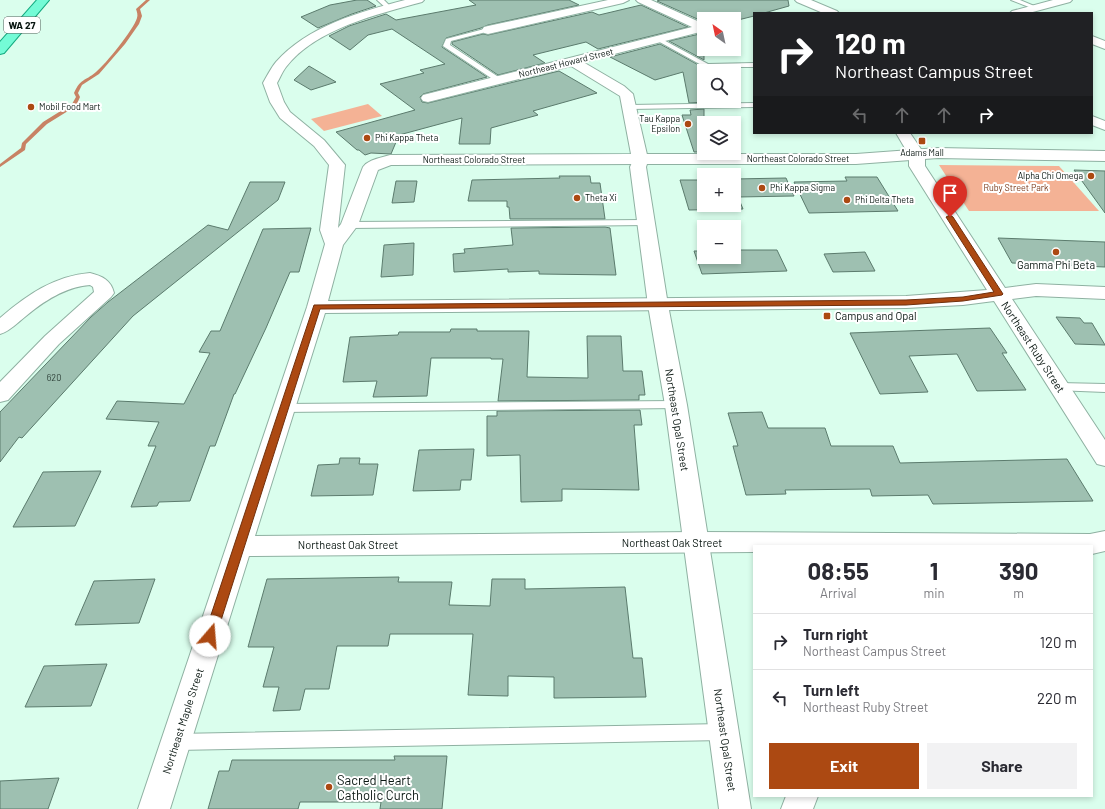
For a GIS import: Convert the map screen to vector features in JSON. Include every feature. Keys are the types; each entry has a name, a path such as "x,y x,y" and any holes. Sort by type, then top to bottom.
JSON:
{"main road":[{"name":"WA 27","path":"0,50 44,0"}],"street":[{"name":"Northeast Maple Street","path":"334,244 329,230 337,165 319,143 285,115 277,102 270,83 279,64 300,46 324,32 384,4 418,0"},
{"path":"488,30 601,2 623,0"},
{"name":"Northeast Howard Street","path":"428,98 703,28 642,0"},
{"path":"801,0 831,12"},
{"path":"1022,12 1066,0"},
{"path":"1093,40 1105,45"},
{"name":"Northeast Opal Street","path":"572,61 626,94 630,107 640,159 638,167 645,223 676,405 735,809"},
{"path":"1093,120 1105,126"},
{"name":"Northeast Ruby Street","path":"904,134 917,155 917,166 1105,458"},
{"name":"Northeast Colorado Street","path":"371,167 390,160 856,159 938,153 1105,156"},
{"name":"Northeast Maple Street","path":"154,809 317,307 334,244 349,225 371,167"},
{"path":"0,328 35,300 72,282 82,279 95,280 101,284 103,288 104,293 52,340 0,395"},
{"path":"317,307 906,302 963,299 1036,290 1105,293"},
{"name":"Northeast Oak Street","path":"239,546 696,542 922,545 1093,543"},
{"path":"797,809 802,797"}],"lane":[{"path":"1014,0 1036,8"},
{"path":"488,30 448,40 446,46 497,80"},
{"path":"658,39 707,66 753,65"},
{"path":"630,107 753,105"},
{"path":"349,225 645,223"},
{"path":"1059,387 1105,388"},
{"path":"283,408 676,405"},
{"path":"176,742 723,732"}],"green space":[{"path":"368,104 382,116 324,131 311,119"},
{"name":"Ruby Street Park","path":"939,165 1059,166 1099,211 969,211"}],"building":[{"path":"357,0 367,0 376,6 318,28 301,17 330,5"},
{"path":"469,0 569,0 579,5 488,25 446,38 442,47 487,77 423,94 420,97 422,102 428,103 559,71 597,93 533,111 538,115 491,128 490,144 459,144 462,118 399,135 391,154 371,153 365,155 336,132 415,110 380,84 424,73 420,70 445,64 392,29 368,35 350,50 329,36 349,26 386,14 396,20 476,5"},
{"path":"788,0 789,6 768,12 753,12 753,16 741,19 741,12 697,12 697,19 657,1"},
{"path":"641,5 688,27 598,49 586,42 533,55 545,63 498,75 452,44 452,42 483,34 488,35 592,12 599,15"},
{"path":"697,35 697,56 704,56 704,60 669,41"},
{"path":"660,44 697,64 697,102 689,103 683,72 655,80 610,57"},
{"path":"309,66 336,82 311,90 294,80"},
{"path":"704,109 704,116 697,116 697,152 694,152 682,115 691,115 690,110"},
{"path":"1074,170 1105,171 1105,213"},
{"path":"559,176 590,176 591,183 600,183 605,219 510,219 507,201 468,201 472,180 560,178"},
{"name":"Phi Delta Theta","path":"845,177 877,177 898,211 809,213 794,182 847,181"},
{"name":"Phi Kappa Sigma","path":"786,178 794,196 741,197 741,179"},
{"name":"Phi Kappa Sigma","path":"680,180 697,180 697,210 689,210"},
{"path":"396,181 417,181 414,202 392,203"},
{"path":"250,182 285,182 278,200 133,316 22,438 19,437 0,462 0,412 91,317 108,302 208,225 228,230"},
{"path":"311,228 299,272 290,272 266,328 234,394 215,446 210,446 190,501 159,502 157,506 131,507 156,446 148,446 159,422 106,419 117,401 184,404 210,353 199,352 211,331 220,331 263,229"},
{"path":"511,228 610,228 616,275 539,274 539,271 508,272 508,269 454,272 453,254 465,253 464,249 513,245"},
{"name":"Gamma Phi Beta","path":"998,238 1105,242 1105,267 1012,263"},
{"path":"414,243 413,275 381,277 384,245"},
{"path":"741,250 777,250 787,271 702,274 699,264 741,264"},
{"path":"694,251 697,251 697,260"},
{"path":"865,252 875,271 833,272 824,254"},
{"path":"1056,317 1080,318 1084,323 1092,323 1105,345 1075,344"},
{"path":"990,328 1007,353 1002,353 1026,390 977,391 957,354 909,356 928,392 880,394 850,333"},
{"path":"451,329 477,329 477,331 529,331 527,377 588,378 587,336 621,336 623,371 642,371 645,395 639,395 639,400 498,401 503,359 491,358 431,358 427,396 373,397 377,381 343,382 350,337 398,335 399,332 450,332"},
{"path":"640,410 642,425 634,425 639,490 562,489 562,501 521,502 520,455 487,456 487,416 497,416 497,411"},
{"path":"762,412 768,428 825,428 831,446 893,446 900,463 1067,459 1093,501 933,504 928,495 872,496 870,489 785,490 786,494 746,495 733,446 738,446 728,413"},
{"path":"474,449 471,480 461,480 460,490 413,491 419,450"},
{"path":"340,458 360,458 359,464 378,464 373,495 311,496 318,465 339,464"},
{"path":"101,471 75,526 13,527 43,472"},
{"path":"399,577 398,582 452,582 449,605 490,606 492,579 525,579 525,589 625,587 633,658 642,658 646,697 554,698 554,677 508,676 508,696 468,695 473,634 390,634 388,646 337,646 329,689 305,689 300,710 273,711 279,687 263,687 274,647 248,647 267,579"},
{"path":"155,579 139,623 75,625 94,581"},
{"path":"107,664 91,706 25,707 44,666"},
{"name":"Sacred Heart Catholic Curch","path":"394,756 447,756 442,809 380,809 381,802 300,802 298,809 208,809 219,771 229,771 232,760 395,760"},
{"path":"59,778 48,809 0,809 0,781"}],"waterway":[{"path":"0,166 23,149 24,144 45,123 74,105 78,97 76,93 80,84 98,73 124,43 137,24 140,16 138,9 148,0"}],"place":[{"name":"Mobil Food Mart","path":"31,107"},
{"name":"Tau Kappa Epsilon","path":"688,124"},
{"name":"Phi Kappa Theta","path":"367,138"},
{"name":"Adams Mall","path":"922,141"},
{"name":"Alpha Chi Omega","path":"1091,176"},
{"name":"Phi Kappa Sigma","path":"762,188"},
{"name":"Theta Xi","path":"577,198"},
{"name":"Phi Delta Theta","path":"847,200"},
{"name":"Gamma Phi Beta","path":"1056,252"},
{"name":"Campus and Opal","path":"827,316"},
{"name":"Sacred Heart Catholic Curch","path":"329,787"}],"route":[{"path":"210,636 317,307 906,302 963,299 999,294 950,217"}]}
